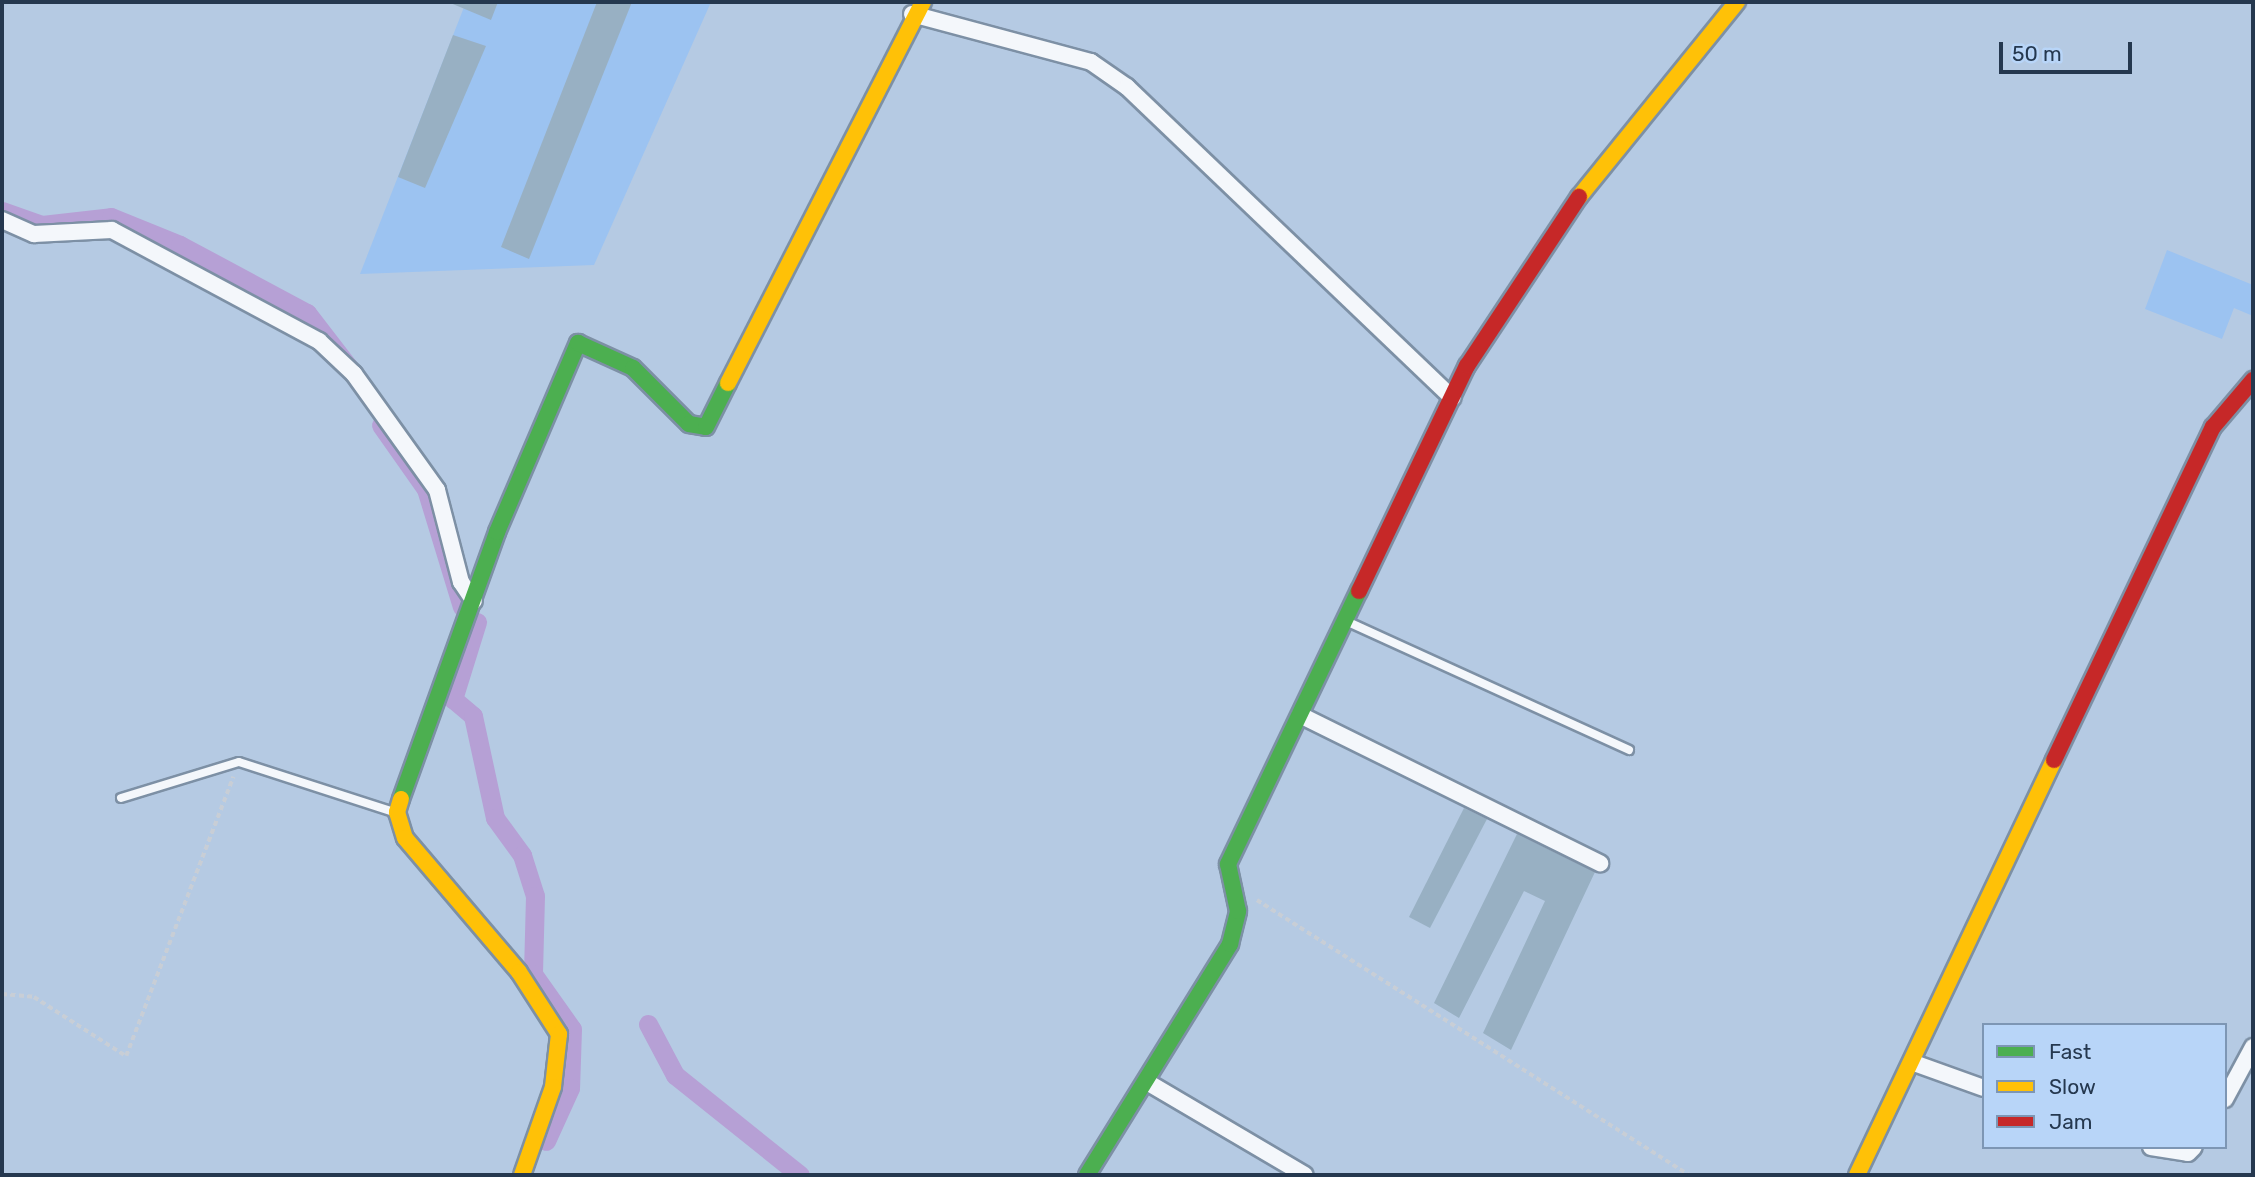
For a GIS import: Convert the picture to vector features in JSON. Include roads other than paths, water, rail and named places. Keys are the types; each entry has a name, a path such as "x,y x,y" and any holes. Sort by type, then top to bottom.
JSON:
{"street":[{"path":"1087,1175 1230,944 1238,911 1228,863 1452,398 1578,198 1738,2"},
{"path":"522,1175 553,1087 559,1034 519,972 405,838 397,813 474,601 578,343 634,368 689,425 706,427 917,8 1091,62 1118,81 1452,398"},
{"path":"2,220 34,234 112,230 319,341 354,374 437,490 461,582 474,601"},
{"path":"1857,1175 1914,1063 2213,428 2253,380"},
{"path":"1300,715 1600,863"},
{"path":"2227,1095 2253,1047"},
{"path":"1914,1063 1982,1087"},
{"path":"1147,1082 1304,1175"},
{"path":"2163,1149 2188,1153 2192,1149"}],"lane":[{"path":"1346,621 1629,750"},
{"path":"121,799 239,762 397,813"}],"waterway":[{"path":"2,211 42,225 111,217 180,245 307,313 354,374"},
{"path":"381,425 426,489 462,607"},
{"path":"477,622 453,699 473,716 495,818 522,855 535,896 533,974 572,1029 570,1088 546,1141"},
{"path":"648,1024 675,1075 800,1175"}]}
